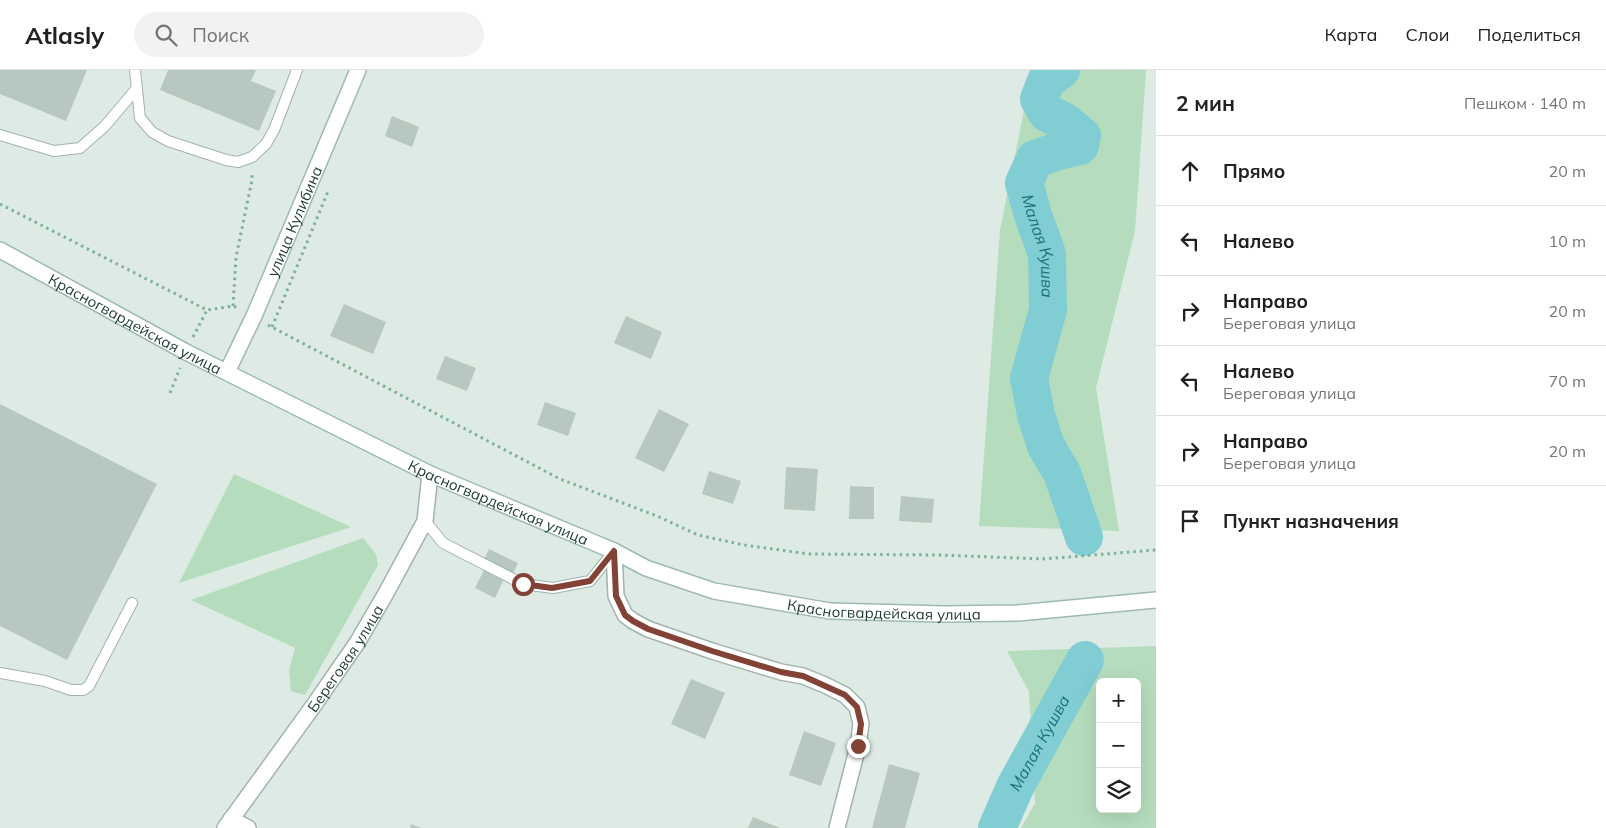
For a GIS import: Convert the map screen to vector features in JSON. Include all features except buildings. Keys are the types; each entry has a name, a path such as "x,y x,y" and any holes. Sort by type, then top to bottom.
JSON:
{"main road":[{"name":"улица Кулибина","path":"227,372 254,316 358,70"},
{"name":"Красногвардейская улица","path":"0,250 186,352 430,474 614,551 646,568 714,591 830,612 1018,613 1156,600"},
{"name":"Береговая улица","path":"228,823 275,761 356,643 385,595 424,522 430,474"},
{"path":"614,551 616,596 625,615 633,621 648,629 712,651 781,672 803,676 845,695 857,707 861,724 859,739 838,828"},
{"path":"228,823 248,828"}],"lane":[{"path":"135,70 140,118 152,132 168,141 226,160 238,162 252,157 266,144 274,130 297,70"},
{"path":"0,135 54,152 80,148 105,126 137,88"},
{"path":"424,522 443,543 523,584 552,588 590,581 614,551"},
{"path":"0,673 45,681 70,690 83,690 89,686 132,603"}],"path":[{"path":"233,306 236,257 252,180 252,157"},
{"path":"272,327 333,180"},
{"path":"0,204 207,310 233,306 254,316 560,479 657,516 698,534 744,545 809,554 940,555 1042,559 1156,550"}],"green space":[{"path":"1032,70 1146,70 1135,231 1096,388 1119,531 979,526 1000,230"},
{"path":"234,474 351,527 179,583"},
{"path":"363,538 376,554 378,565 305,695 291,691 289,670 295,648 191,600"},
{"path":"1156,646 1156,828 1021,828 1035,803 1029,692 1007,651"}],"waterway":[{"name":"Малая Кушва","path":"1061,70 1046,81 1039,99 1047,113 1065,122 1082,136 1080,146 1035,159 1024,183 1047,254 1048,310 1029,378 1036,415 1046,446 1062,473 1084,537"},
{"name":"Малая Кушва","path":"997,828 1016,785 1085,660"}],"route":[{"path":"523,584 552,588 590,581 614,551 616,596 625,615 648,629 781,672 803,676 845,695 857,707 861,724 858,746"}]}
